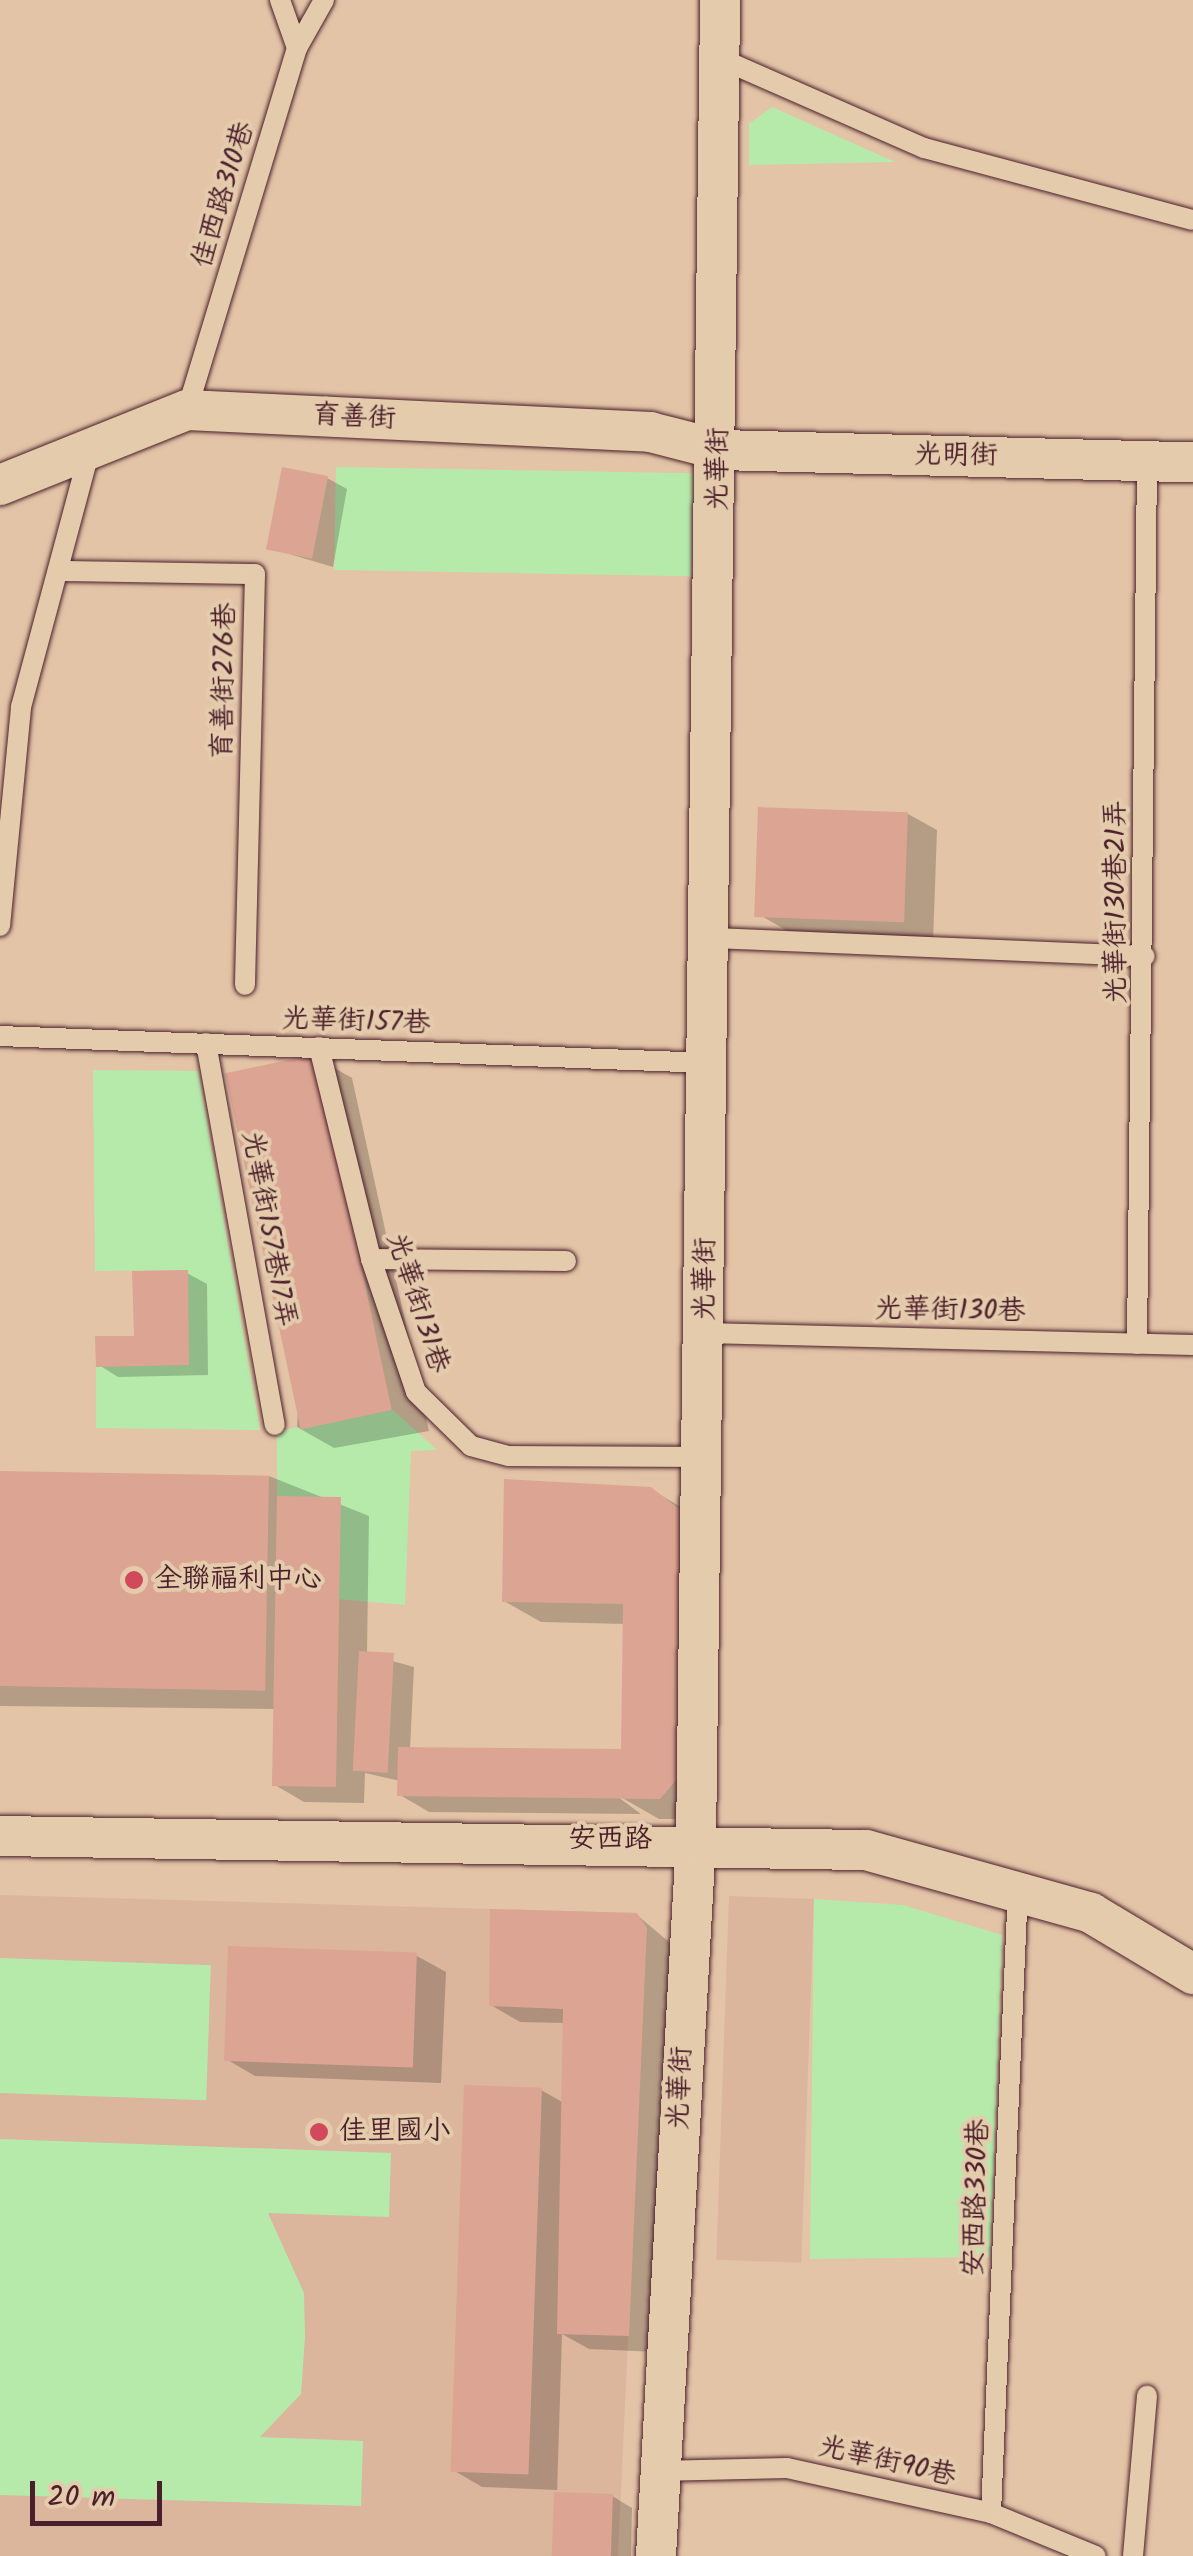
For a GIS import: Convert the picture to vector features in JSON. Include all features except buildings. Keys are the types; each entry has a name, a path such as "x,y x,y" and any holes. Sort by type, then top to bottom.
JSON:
{"street":[{"name":"光華街","path":"656,2556 696,1841 720,450 720,0"},
{"name":"育善街","path":"0,485 187,410 650,432 720,450"},
{"name":"光明街","path":"720,450 1193,462"},
{"name":"安西路","path":"0,1836 696,1841 866,1850 1018,1886 1091,1913 1193,1974"}],"lane":[{"path":"280,0 297,48"},
{"name":"佳西路310巷","path":"187,410 297,48 324,0"},
{"path":"719,58 924,148 1193,220"},
{"path":"0,926 21,707 90,449"},
{"name":"光華街130巷21弄","path":"1138,1344 1145,956 1147,460"},
{"name":"育善街276巷","path":"60,571 255,574 245,985"},
{"path":"712,938 1145,956"},
{"name":"光華街157巷","path":"0,1036 710,1063"},
{"name":"光華街157巷17弄","path":"206,1044 275,1425"},
{"name":"光華街131巷","path":"319,1048 371,1258 416,1392 471,1446 509,1456 703,1457"},
{"path":"371,1258 566,1261"},
{"name":"光華街130巷","path":"705,1333 1193,1345"},
{"name":"安西路330巷","path":"991,2513 1018,1886"},
{"path":"1133,2556 1147,2396"},
{"name":"光華街90巷","path":"658,2471 787,2468 991,2513 1096,2556"}],"shaded area":[{"name":"佳里國小","path":"0,1895 637,1913 647,1929 618,2556 0,2556"},
{"path":"729,1896 814,1899 801,2263 716,2260"}],"green space":[{"path":"772,107 895,162 749,165 749,124"},
{"path":"336,467 693,473 691,576 334,570"},
{"path":"93,1070 198,1071 260,1430 96,1428 96,1367 189,1365 187,1270 95,1271"},
{"path":"393,1410 437,1450 411,1451 405,1605 338,1599 277,1496 277,1431"},
{"path":"814,1899 903,1905 1002,1935 990,2257 810,2259"},
{"path":"0,1958 211,1965 206,2100 0,2093"},
{"path":"0,2139 391,2153 389,2217 268,2213 304,2293 305,2337 301,2394 260,2437 363,2441 361,2506 0,2495"}],"place":[{"name":"全聯福利中心","path":"134,1580"},
{"name":"佳里國小","path":"319,2132"}]}
